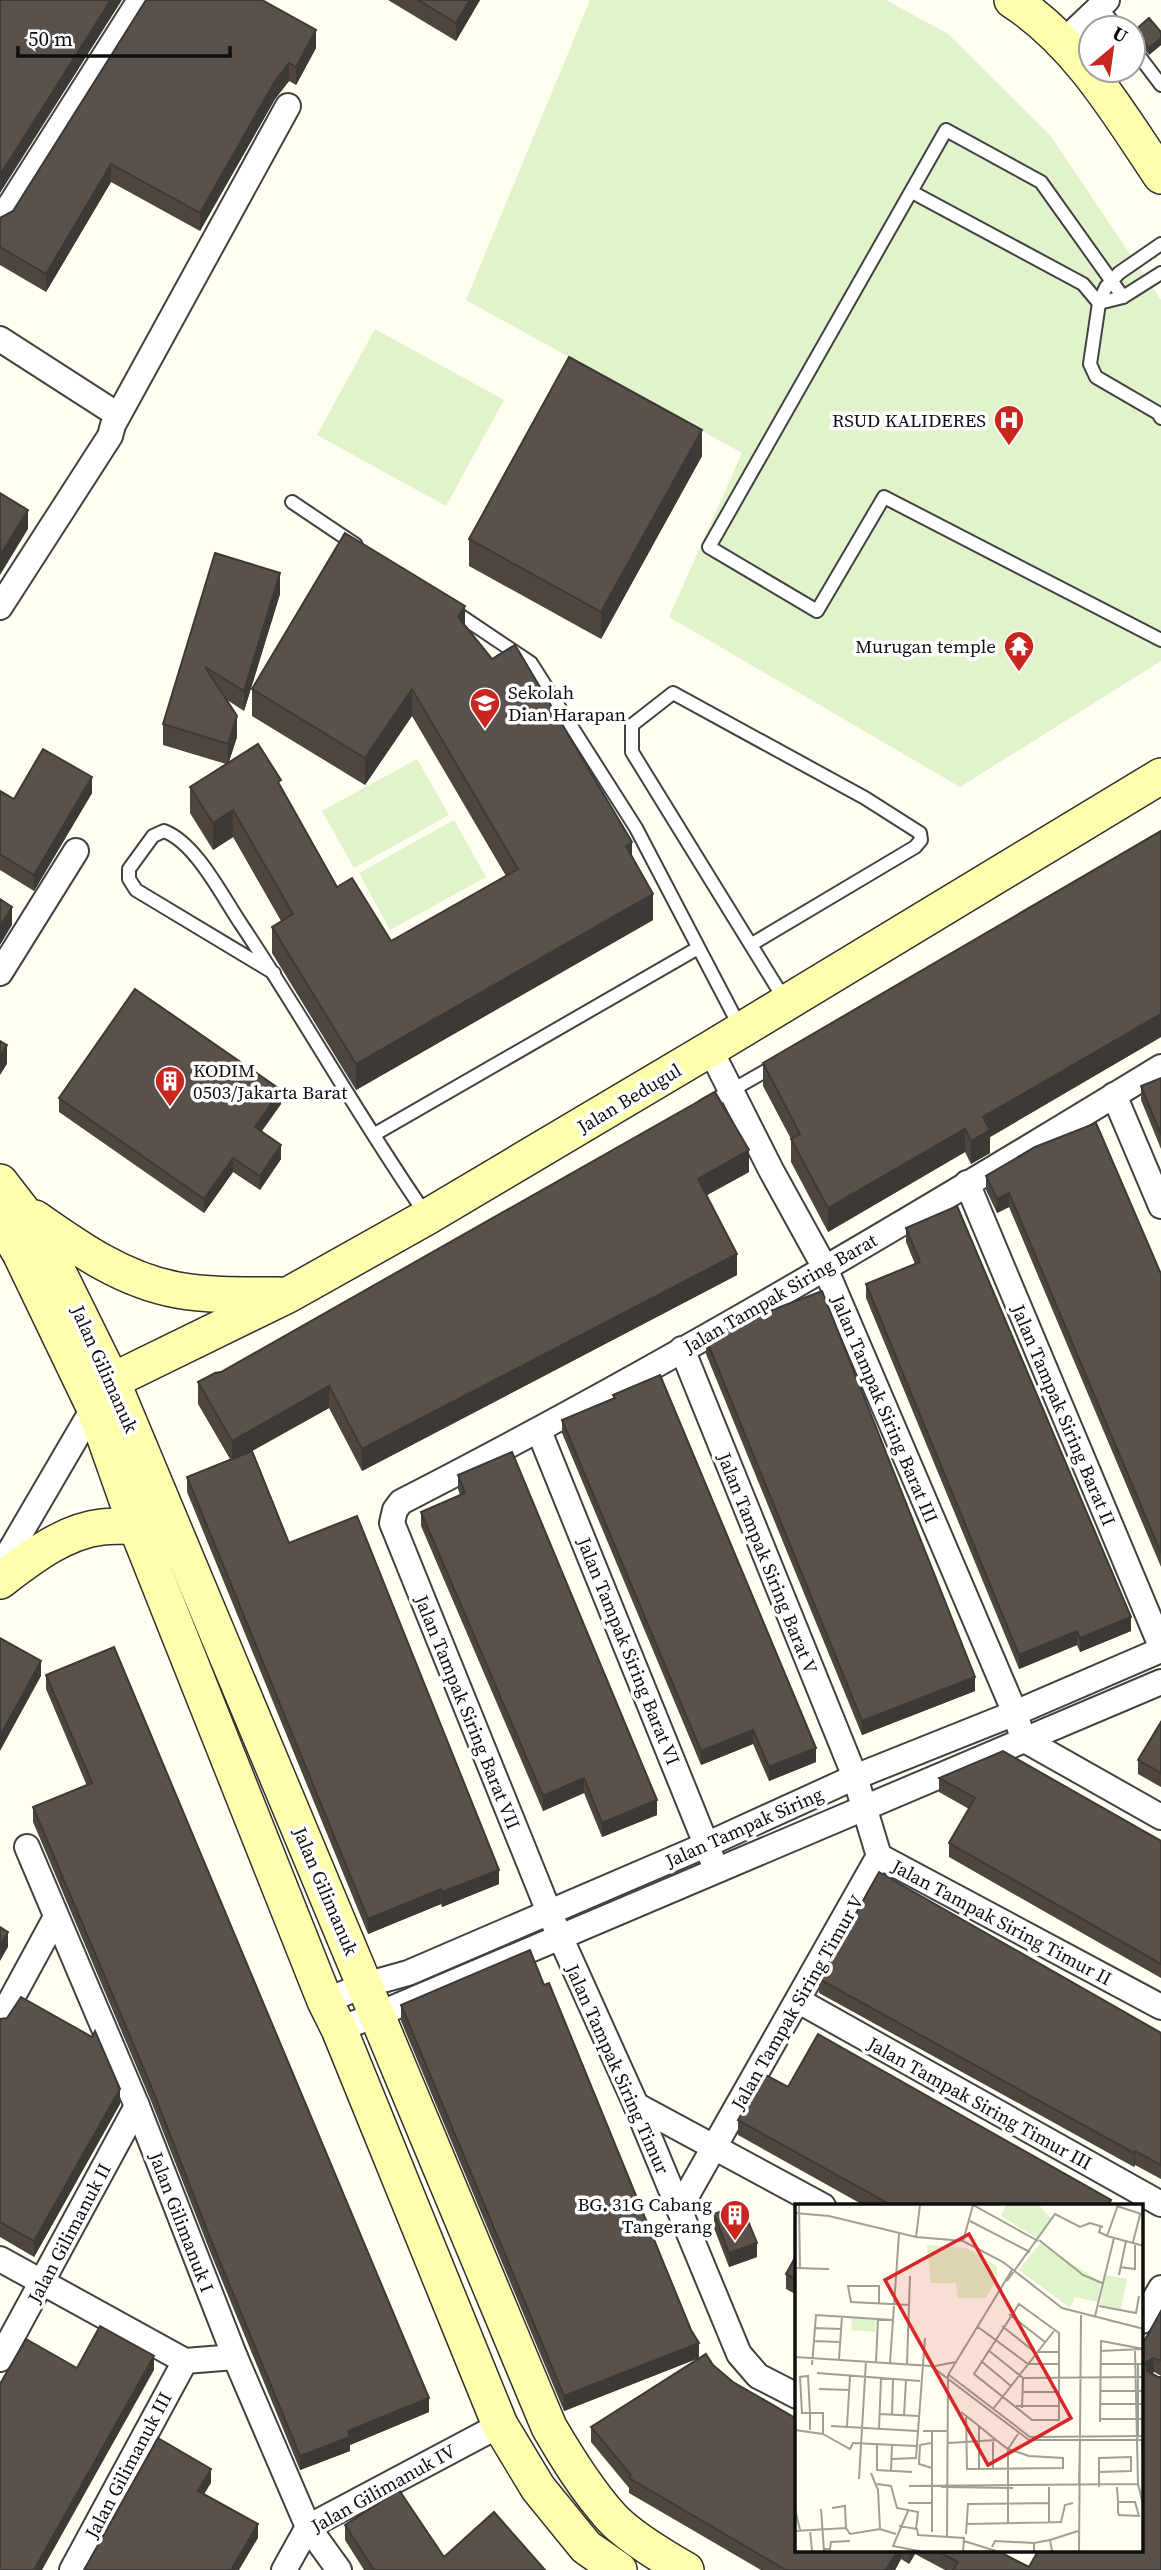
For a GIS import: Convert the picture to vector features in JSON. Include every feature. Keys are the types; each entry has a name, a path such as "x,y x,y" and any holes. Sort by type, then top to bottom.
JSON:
{"street":[{"path":"0,221 140,0"},
{"path":"1012,0 1063,41 1104,90 1161,176"},
{"path":"1063,41 1104,3"},
{"path":"0,607 110,436 118,415 289,106"},
{"path":"0,339 118,415"},
{"name":"Jalan Bedugul","path":"103,1394 428,1217 1161,776"},
{"path":"0,973 76,851"},
{"name":"Jalan Tampak Siring Barat III","path":"710,1049 771,1170 825,1268 1015,1713 1023,1739"},
{"name":"Jalan Tampak Siring Barat","path":"395,1510 401,1503 539,1431 825,1268 1161,1067"},
{"path":"1114,1096 1161,1206"},
{"name":"Jalan Tampak Siring Barat II","path":"967,1183 1161,1648"},
{"path":"7,1203 96,1259 147,1282 200,1293 288,1295"},
{"name":"Jalan Gilimanuk","path":"7,1203 38,1231 58,1267 103,1394 372,2000 549,2427 575,2471 612,2518 668,2560 687,2570"},
{"name":"Jalan Tampak Siring Barat V","path":"682,1349 855,1777"},
{"path":"0,1568 103,1394"},
{"name":"Jalan Gilimanuk","path":"103,1394 136,1526 500,2425 538,2488 586,2547 618,2570"},
{"name":"Jalan Tampak Siring Barat VI","path":"539,1431 708,1844 716,1871"},
{"name":"Jalan Tampak Siring Barat VII","path":"395,1510 392,1523 549,1912"},
{"path":"0,1581 33,1556 69,1536 100,1527 136,1526"},
{"name":"Jalan Tampak Siring","path":"372,2000 408,1973 708,1844 855,1777 1015,1713 1161,1648"},
{"name":"Jalan Tampak Siring","path":"332,2015 560,1937 1161,1682"},
{"path":"1023,1739 1161,1817"},
{"name":"Jalan Tampak Siring Timur II","path":"855,1777 879,1856 1161,2007"},
{"name":"Jalan Gilimanuk I","path":"27,1847 137,2106 235,2357 308,2527 339,2570"},
{"name":"Jalan Tampak Siring Timur V","path":"679,2209 879,1856"},
{"name":"Jalan Tampak Siring Timur","path":"549,1912 636,2105 739,2354 758,2375 795,2395"},
{"path":"0,2020 56,1917"},
{"name":"Jalan Tampak Siring Timur III","path":"799,2001 1161,2204"},
{"path":"636,2105 818,2204"},
{"name":"Jalan Gilimanuk II","path":"0,2359 137,2106"},
{"path":"0,2259 185,2361 235,2357"},
{"path":"1144,2318 1161,2288"},
{"name":"Jalan Gilimanuk III","path":"72,2570 185,2361"},
{"name":"Jalan Gilimanuk IV","path":"284,2570 308,2527 500,2425"}],"lane":[{"path":"1147,66 1161,85"},
{"path":"1123,297 1041,182 946,130 709,547 817,611 884,497 1161,640"},
{"path":"912,192 1083,284 1099,303"},
{"path":"1161,244 1119,273 1106,287 1099,303 1090,364 1096,377 1158,413 1161,418"},
{"path":"1099,303 1123,297 1161,273"},
{"path":"292,502 372,556"},
{"path":"440,602 531,663 636,828 742,1030"},
{"path":"752,944 915,847 921,840 920,833 855,792 673,693 632,725 632,752 787,1003"},
{"path":"274,974 136,890 129,880 130,869 153,836 164,831 176,835 196,857 274,974 400,1178 428,1217"},
{"path":"375,1134 698,948"},
{"path":"695,1111 791,1056"}],"green space":[{"path":"590,0 886,0 948,34 1050,135 1161,300 1161,661 960,787 669,617 742,453 466,300"},
{"path":"375,329 504,400 446,506 317,435"},
{"path":"417,759 449,815 354,868 322,811"},
{"path":"454,820 486,877 390,930 359,873"}],"building":[{"path":"0,0 111,0 0,175"},
{"path":"146,0 262,0 316,30 296,67 289,63 275,81 200,213 111,164 46,274 0,247 0,218 13,211"},
{"path":"418,0 470,0 456,23"},
{"path":"1149,18 1161,32 1161,38 1149,48 1147,45"},
{"path":"569,357 702,430 601,612 469,539"},
{"path":"0,493 28,510 0,556"},
{"path":"345,533 465,606 458,617 492,659 515,645 632,842 626,846 653,894 356,1064 272,927 293,914 233,810 213,823 190,787 258,744 281,780 278,782 337,887 352,878 391,941 518,869 412,689 365,758 252,689"},
{"path":"215,553 280,573 244,691 205,667 237,716 228,744 163,724"},
{"path":"43,749 92,777 34,875 0,854 0,791 14,799"},
{"path":"1161,831 1161,1014 983,1117 990,1130 971,1141 965,1129 828,1208 791,1139 800,1134 763,1063"},
{"path":"0,899 12,907 0,926"},
{"name":"KODIM 0503/Jakarta Barat","path":"135,989 281,1090 255,1127 281,1145 260,1176 233,1158 204,1199 59,1098"},
{"path":"0,1041 7,1045 0,1057"},
{"path":"1161,1078 1161,1135 1141,1086"},
{"path":"715,1092 749,1150 698,1179 737,1254 362,1449 329,1386 232,1441 198,1382 221,1372"},
{"path":"1096,1123 1161,1274 1161,1553 1009,1193 997,1199 986,1176 1035,1147"},
{"path":"957,1206 1131,1617 1080,1638 1077,1631 1019,1655 866,1284 920,1262 906,1228"},
{"path":"822,1291 975,1677 862,1721 706,1339"},
{"path":"660,1375 816,1748 769,1767 753,1730 701,1751 562,1420 615,1398 613,1395"},
{"path":"252,1451 289,1543 357,1516 499,1870 442,1892 441,1889 368,1919 187,1477"},
{"path":"512,1452 657,1800 602,1823 584,1778 543,1796 421,1512 465,1493 458,1475"},
{"path":"0,1638 41,1661 0,1736"},
{"path":"114,1647 429,2398 348,2431 350,2437 300,2456 151,2086 33,1807 92,1783 46,1675"},
{"path":"1161,1722 1161,1773 1138,1760"},
{"path":"1003,1751 1161,1841 1161,1964 949,1843 975,1798 939,1778"},
{"path":"879,1872 1161,2033 1161,2165 1135,2151 1134,2153 819,1979"},
{"path":"0,1927 8,1932 0,1946"},
{"path":"530,1950 544,1985 549,1983 691,2330 699,2343 564,2396 401,2005"},
{"path":"21,1997 92,2037 95,2031 120,2089 34,2241 0,2222 0,2019 7,2018"},
{"path":"818,2034 1111,2200 1109,2204 889,2204 738,2120 764,2074 788,2087"},
{"path":"741,2204 757,2243 729,2253 714,2214"},
{"path":"795,2258 795,2279 786,2274"},
{"path":"1161,2311 1161,2361 1154,2358 1146,2362 1147,2371 1161,2377 1161,2570 953,2570 958,2562 939,2552 1000,2552 1029,2567 1037,2552 1144,2552 1144,2341"},
{"path":"100,2326 154,2356 34,2570 0,2570 0,2384 26,2339 77,2368"},
{"path":"706,2354 713,2365 733,2382 795,2418 795,2552 896,2552 886,2570 786,2570 629,2478 631,2475 591,2427"},
{"path":"158,2438 211,2469 198,2491 258,2524 231,2570 84,2570"},
{"path":"399,2490 444,2557 494,2512 545,2570 374,2570 345,2525"}],"place":[{"name":"RSUD KALIDERES","path":"1009,447"},
{"name":"Murugan temple","path":"1019,673"},
{"name":"Sekolah Dian Harapan","path":"485,730"},
{"name":"KODIM 0503/Jakarta Barat","path":"170,1108"},
{"name":"BG. 31G Cabang Tangerang","path":"735,2242"}]}
